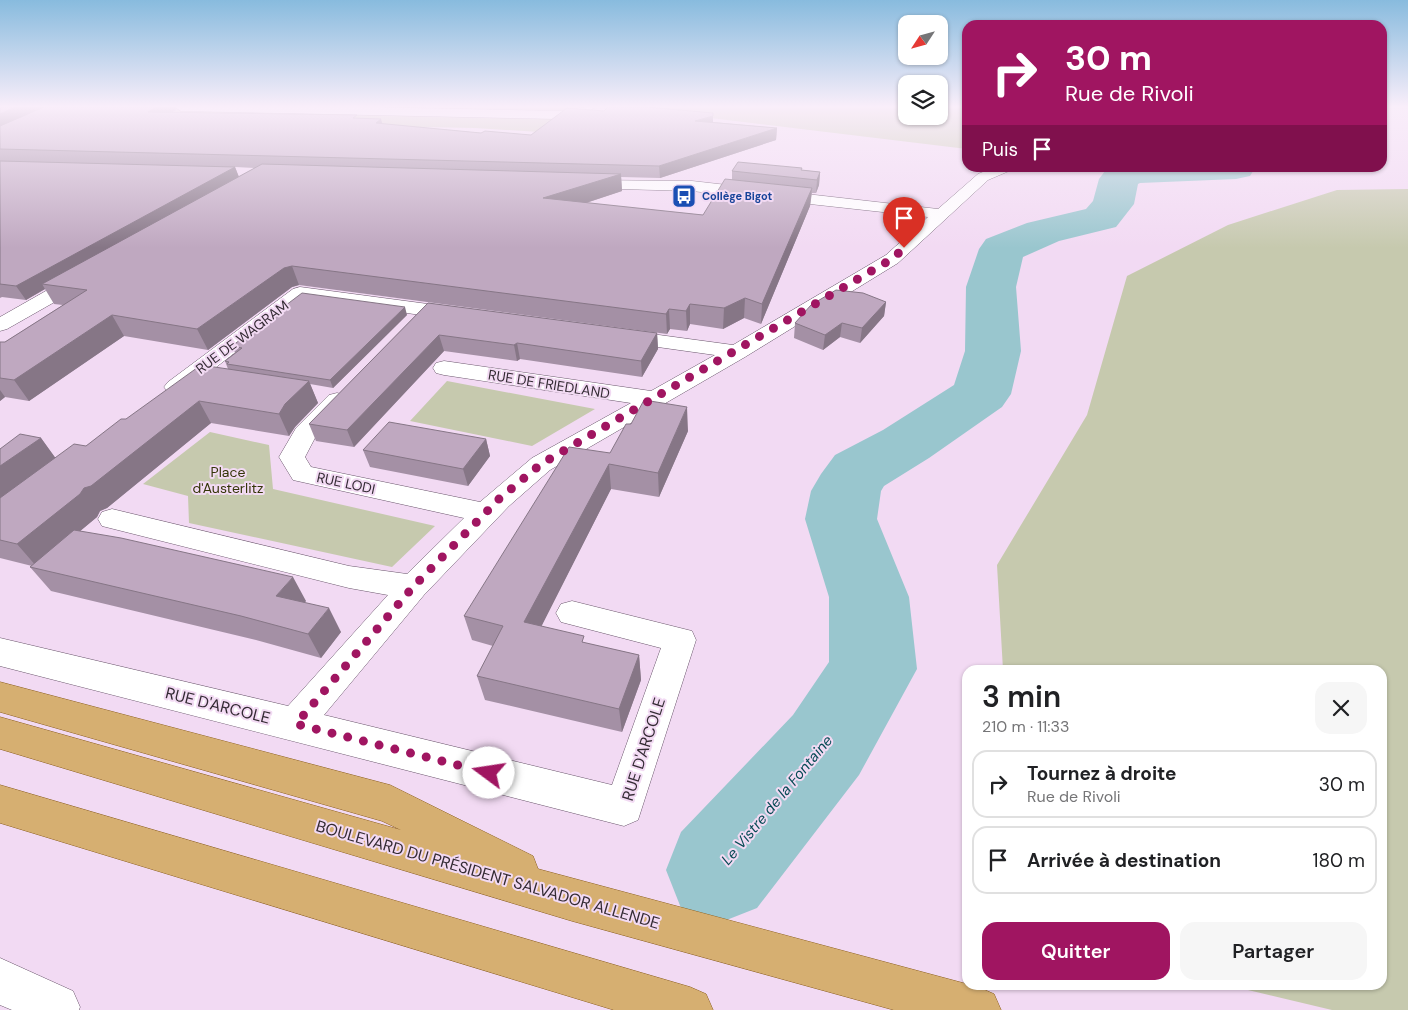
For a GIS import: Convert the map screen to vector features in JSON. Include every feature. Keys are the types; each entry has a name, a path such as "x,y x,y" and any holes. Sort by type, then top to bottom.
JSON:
{"main road":[{"path":"0,697 390,804 572,900"},
{"name":"BOULEVARD DU PRÉSIDENT SALVADOR ALLENDE","path":"0,733 572,900 978,1010"},
{"path":"0,804 690,1010"}],"street":[{"path":"296,724 413,587 499,499 541,464 737,352 892,259 983,177 995,172"},
{"path":"573,183 692,186 941,214"},
{"path":"0,325 94,272"},
{"name":"RUE DE WAGRAM","path":"161,398 300,294 475,317"},
{"path":"406,330 426,310"},
{"path":"601,333 737,352"},
{"name":"RUE DE FRIEDLAND","path":"444,368 654,400"},
{"path":"192,375 222,379"},
{"name":"RUE LODI","path":"310,393 346,391 305,433 292,458 302,474 486,513"},
{"path":"112,518 349,577 413,587"},
{"name":"RUE D'ARCOLE","path":"0,652 624,807 680,640 572,613"},
{"path":"0,981 56,1009"}],"green space":[{"path":"1408,189 1408,1010 1332,1010 1248,990 1387,990 1387,665 1003,665 997,565 1087,415 1127,276 1228,225 1337,190"},
{"path":"447,381 595,409 532,446 410,421"},
{"name":"Place d'Austerlitz","path":"210,432 269,445 273,489 435,526 392,567 189,523 188,496 143,484"}],"building":[{"path":"199,154 696,154 659,166"},
{"path":"0,161 235,167 16,286 0,284"},
{"path":"738,162 802,168 801,170 820,172 817,180 732,171"},
{"path":"262,164 621,174 543,198 703,215 725,179 812,188 762,304 745,298 724,308 690,304 686,311 669,309 666,314 292,266 284,268 197,329 112,315 14,380 0,378 0,342 5,342 87,290 42,284"},
{"path":"836,290 863,293 886,302 862,328 842,323 825,335 795,323 811,305"},
{"path":"302,293 405,307 330,380 227,364 229,362 225,361 242,348 232,346"},
{"path":"428,303 657,333 641,361 517,343 514,345 439,335 347,430 309,424"},
{"path":"201,365 309,381 285,404 279,414 199,401 91,486 84,488 80,494 17,544 0,540 0,498 74,444 86,446 121,419 126,419"},
{"path":"644,400 687,407 658,473 609,464 524,622 584,636 582,642 639,655 619,709 477,676 503,626 464,616 569,447 610,453 626,424 631,424"},
{"path":"389,422 486,439 463,469 363,450"},
{"path":"20,434 41,438 0,466 0,449"},
{"path":"74,530 121,538 293,577 276,596 329,608 308,634 241,616 30,567"}],"waterway":[{"name":"Le Vistre de la Fontaine","path":"719,870 826,745 873,669 869,597 841,519 846,491 859,471 906,444 981,394 993,351 991,287 1002,249 1043,232 1101,218 1113,204 1119,179 1131,172"}],"place":[{"name":"Collège Bigot","path":"684,196"}],"route":[{"path":"489,773 296,724 413,587 499,499 541,464 892,259 904,248"}]}
